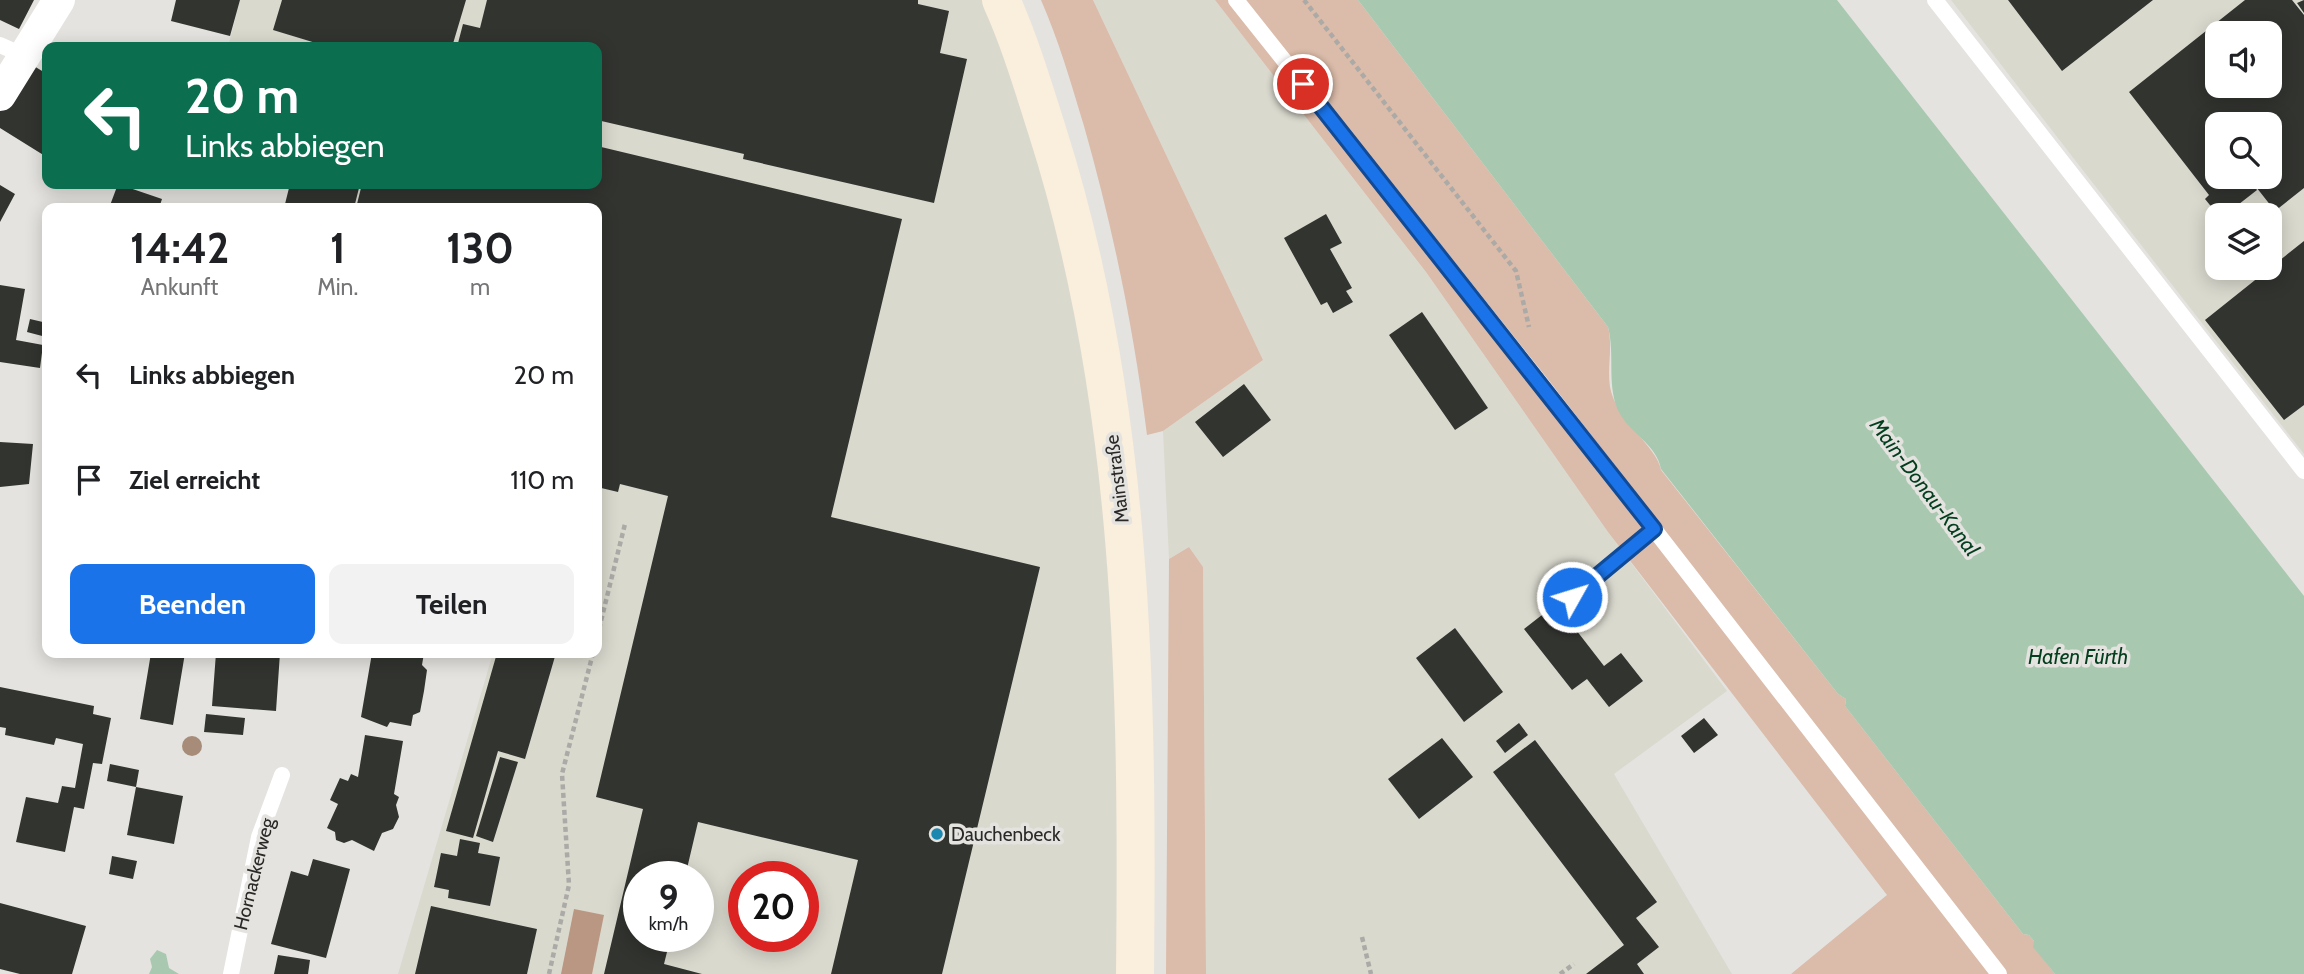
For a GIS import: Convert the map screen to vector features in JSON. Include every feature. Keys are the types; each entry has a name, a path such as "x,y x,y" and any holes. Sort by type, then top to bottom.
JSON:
{"main road":[{"name":"Mainstraße","path":"1001,0 1018,37 1066,191 1100,345 1123,516 1134,687 1135,974"}],"street":[{"path":"0,95 12,51 60,0"}],"lane":[{"path":"1236,0 1543,386 1999,974"},
{"path":"1935,0 2304,471"},
{"path":"1572,597 1654,529"},
{"name":"Hornackerweg","path":"231,974 259,837 282,775"}],"path":[{"path":"1304,0 1516,271 1543,386"},
{"path":"602,617 625,524"},
{"path":"549,974 569,886 562,774 592,658"},
{"path":"1362,937 1371,974"},
{"path":"1560,974 1574,964"}],"shaded area":[{"path":"240,0 1001,0 1100,345 1134,974 398,974 492,658 602,658 602,203 355,203 359,189 602,189 602,42 229,42"},
{"path":"1041,0 1093,0 1263,360 1163,431 1147,435 1122,279 1104,203 1084,126"},
{"path":"1093,0 1215,0 1426,272 1608,532 1727,691 1614,774 1732,974 1206,974 1203,567 1189,547 1169,559 1163,431 1263,360"},
{"path":"1215,0 1358,0 1608,327 1609,380 1614,399 1658,461 1661,470 1838,694 1846,699 1845,706 2023,934 2029,935 2034,941 2034,947 2055,974 1791,974 1887,895 1608,532 1426,272"},
{"path":"1951,0 2304,0 2304,454"},
{"path":"1189,547 1203,567 1206,974 1166,974 1169,559"},
{"path":"574,909 604,915 592,974 561,974"}],"water":[{"name":"Hafen Fürth","path":"1358,0 1837,0 2304,596 2304,974 2055,974 2033,947 2034,941 2029,935 2023,934 1845,706 1846,699 1838,694 1661,469 1654,452 1622,416 1612,388 1608,327"},
{"path":"157,950 166,954 169,968 179,974 149,974 152,967 150,959"}],"building":[{"path":"0,0 34,0 19,29 0,20"},
{"path":"176,0 240,0 230,36 171,21"},
{"path":"282,0 466,0 453,42 313,42 273,30"},
{"path":"487,0 918,0 918,4 949,11 940,53 967,59 934,203 743,159 744,154 602,121 602,42 458,42 463,24 480,28"},
{"path":"2008,0 2153,0 2062,71"},
{"path":"2245,0 2292,0 2304,15 2304,188 2282,205 2282,203 2269,203 2258,189 2282,189 2282,112 2205,112 2205,189 2257,190 2240,203 2208,203 2205,199 2209,195 2129,92 2205,32 2205,98 2282,98 2282,21 2219,21"},
{"path":"2304,0 2304,13 2297,3"},
{"path":"29,63 42,71 42,154 0,128 0,111"},
{"path":"602,147 902,219 831,517 1040,567 942,974 831,974 858,860 698,822 689,861 631,861 643,809 596,797 668,496 620,484 618,492 602,488 602,203 357,203 361,189 602,189"},
{"path":"0,185 15,194 0,222"},
{"path":"116,189 133,189 162,199 161,203 111,203"},
{"path":"289,189 359,189 355,203 285,203"},
{"path":"1326,214 1342,243 1330,249 1352,288 1346,291 1353,302 1333,313 1327,302 1321,305 1284,238"},
{"path":"2304,241 2304,405 2284,420 2205,320 2255,280 2282,280 2282,259"},
{"path":"0,285 25,289 16,340 42,345 40,368 0,362"},
{"path":"1422,312 1488,408 1455,430 1389,335"},
{"path":"30,319 42,322 42,336 27,332"},
{"path":"1244,384 1271,420 1223,457 1195,422"},
{"path":"0,442 33,444 29,484 0,487"},
{"path":"1556,604 1604,666 1621,653 1643,681 1609,707 1587,679 1572,690 1524,629"},
{"path":"1455,628 1503,692 1464,722 1416,658"},
{"path":"150,658 184,658 173,725 140,719"},
{"path":"216,658 280,658 276,711 212,706"},
{"path":"371,658 423,658 422,665 427,670 424,691 420,712 413,715 411,726 390,722 387,727 361,717"},
{"path":"496,658 555,658 525,759 498,751 473,838 446,831"},
{"path":"0,687 94,706 93,714 111,718 102,764 93,763 84,809 74,807 65,852 16,842 26,797 58,803 62,786 75,788 83,744 56,738 54,745 5,735 6,728 0,727"},
{"path":"206,714 245,718 243,735 204,732"},
{"path":"1704,718 1718,735 1694,753 1681,736"},
{"path":"1519,723 1528,735 1505,753 1496,741"},
{"path":"365,735 403,741 394,794 399,797 396,805 399,817 393,829 382,833 374,851 352,840 344,843 336,840 335,832 327,828 338,804 330,800 340,778 348,781 351,774 358,777"},
{"path":"1442,738 1473,777 1419,819 1388,779"},
{"path":"1535,740 1657,902 1636,918 1659,947 1637,964 1644,974 1586,974 1624,945 1493,772"},
{"path":"500,757 518,762 493,842 476,836"},
{"path":"110,764 139,770 136,787 107,781"},
{"path":"136,787 183,796 174,844 127,835"},
{"path":"460,839 480,843 478,853 500,857 490,906 448,898 449,890 434,887 441,853 457,856"},
{"path":"112,856 137,861 133,879 109,874"},
{"path":"313,859 350,869 326,958 271,944 291,871 308,876"},
{"path":"623,894 623,952 667,952 664,964 702,974 604,974"},
{"path":"0,903 86,926 72,974 20,974 0,969"},
{"path":"431,906 537,929 527,974 415,974"},
{"path":"278,955 310,960 308,974 274,974"}],"place":[{"name":"Dauchenbeck","path":"937,834"}],"route":[{"path":"1303,84 1654,529 1572,597"}],"water label":[{"name":"Main-Donau-Kanal","path":"1925,487"}]}
